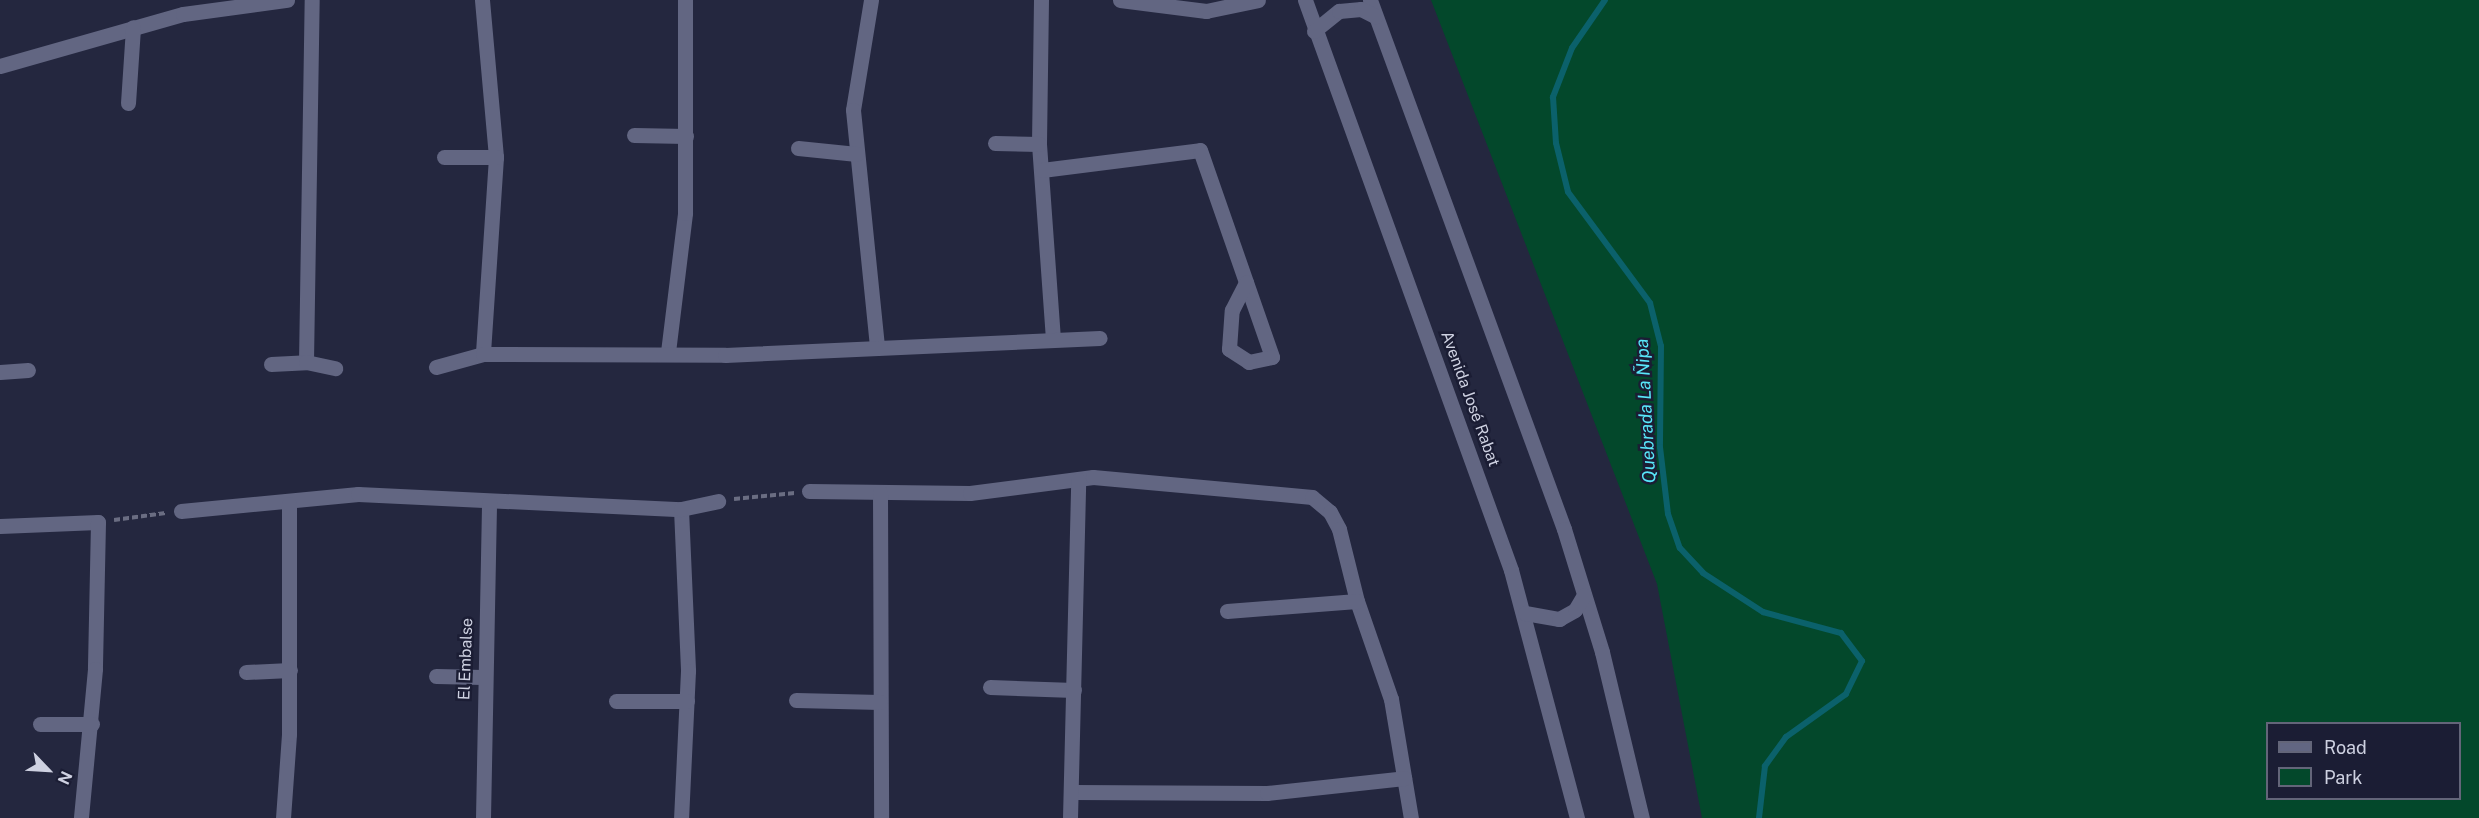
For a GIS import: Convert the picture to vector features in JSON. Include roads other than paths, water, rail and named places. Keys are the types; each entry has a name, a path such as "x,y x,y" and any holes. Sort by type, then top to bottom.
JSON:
{"street":[{"path":"0,66 183,14 287,0"},
{"path":"306,362 312,0"},
{"path":"482,0 496,157 483,354"},
{"path":"668,352 686,213 685,0"},
{"path":"871,0 853,110 877,348"},
{"path":"1041,0 1039,144 1053,340"},
{"path":"1120,0 1206,11 1258,0"},
{"name":"Avenida José Rabat","path":"1305,0 1314,31 1525,613 1577,818"},
{"path":"1370,0 1584,595 1642,818"},
{"path":"1314,31 1339,10 1361,9 1375,16"},
{"path":"128,103 133,27"},
{"path":"634,135 686,136"},
{"path":"995,143 1039,144"},
{"path":"798,148 857,154"},
{"path":"1042,171 1200,150 1246,282 1272,357 1249,362 1228,349 1232,310 1246,282"},
{"path":"444,157 496,157"},
{"path":"436,368 483,354 668,352 725,355 1100,338"},
{"path":"271,364 306,362 335,368"},
{"path":"0,372 28,370"},
{"path":"809,491 970,493 1078,480 1157,479 1312,497 1330,512 1339,529 1357,601 1391,699 1411,818"},
{"path":"1070,818 1073,792 1078,480"},
{"path":"880,492 880,818"},
{"path":"181,511 289,504 358,494 489,502 599,501 681,509 718,501"},
{"name":"El Embalse","path":"483,818 483,677 489,502"},
{"path":"283,818 290,670 289,504"},
{"path":"681,509 687,701 681,818"},
{"path":"0,526 98,522 92,724 81,818"},
{"path":"1525,613 1559,619 1575,610 1584,595"},
{"path":"1227,611 1357,601"},
{"path":"246,672 290,670"},
{"path":"436,676 483,677"},
{"path":"990,687 1074,690"},
{"path":"796,700 880,702"},
{"path":"616,702 687,701"},
{"path":"40,724 92,724"},
{"path":"1073,792 1267,793 1404,778"}],"waterway":[{"name":"Quebrada La Ñipa","path":"1605,0 1572,48 1553,97 1556,143 1568,192 1650,303 1661,346 1660,447 1668,514 1680,548 1703,573 1763,612 1841,633 1862,661 1846,694 1786,737 1765,766 1759,818"}]}
